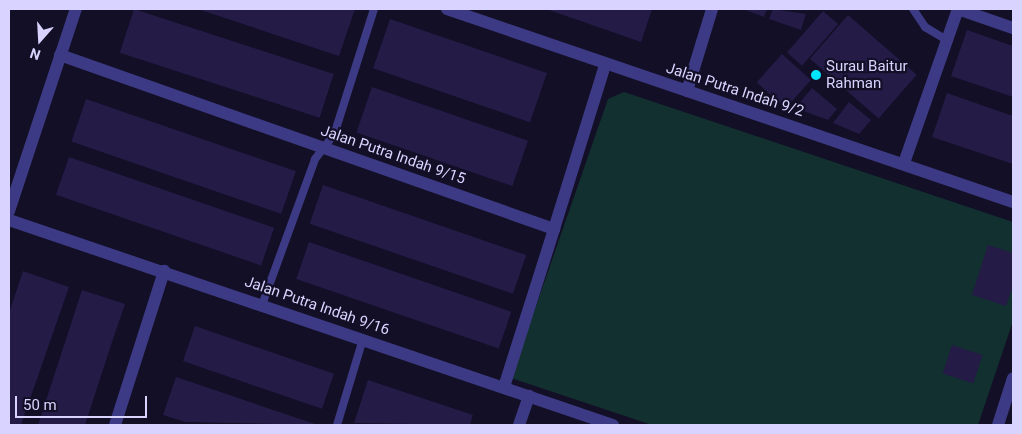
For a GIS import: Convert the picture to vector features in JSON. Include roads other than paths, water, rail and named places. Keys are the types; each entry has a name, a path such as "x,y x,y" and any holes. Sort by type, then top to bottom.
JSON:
{"street":[{"path":"9,211 76,9"},
{"name":"Jalan Putra Indah 9/2","path":"447,9 605,65 904,163 1013,202"},
{"path":"687,91 712,9"},
{"path":"904,163 958,9 1013,28"},
{"name":"Jalan Putra Indah 9/15","path":"60,56 554,229"},
{"path":"504,388 605,65"},
{"name":"Jalan Putra Indah 9/16","path":"9,220 262,304 613,425"},
{"path":"115,425 164,271"},
{"path":"998,425 1009,410 1013,378"},
{"path":"519,425 529,396"}],"lane":[{"path":"262,304 315,159 334,135 374,9"},
{"path":"913,9 925,27 947,40"},
{"path":"337,425 362,339"}],"place":[{"name":"Surau Baitur Rahman","path":"816,75"}]}
